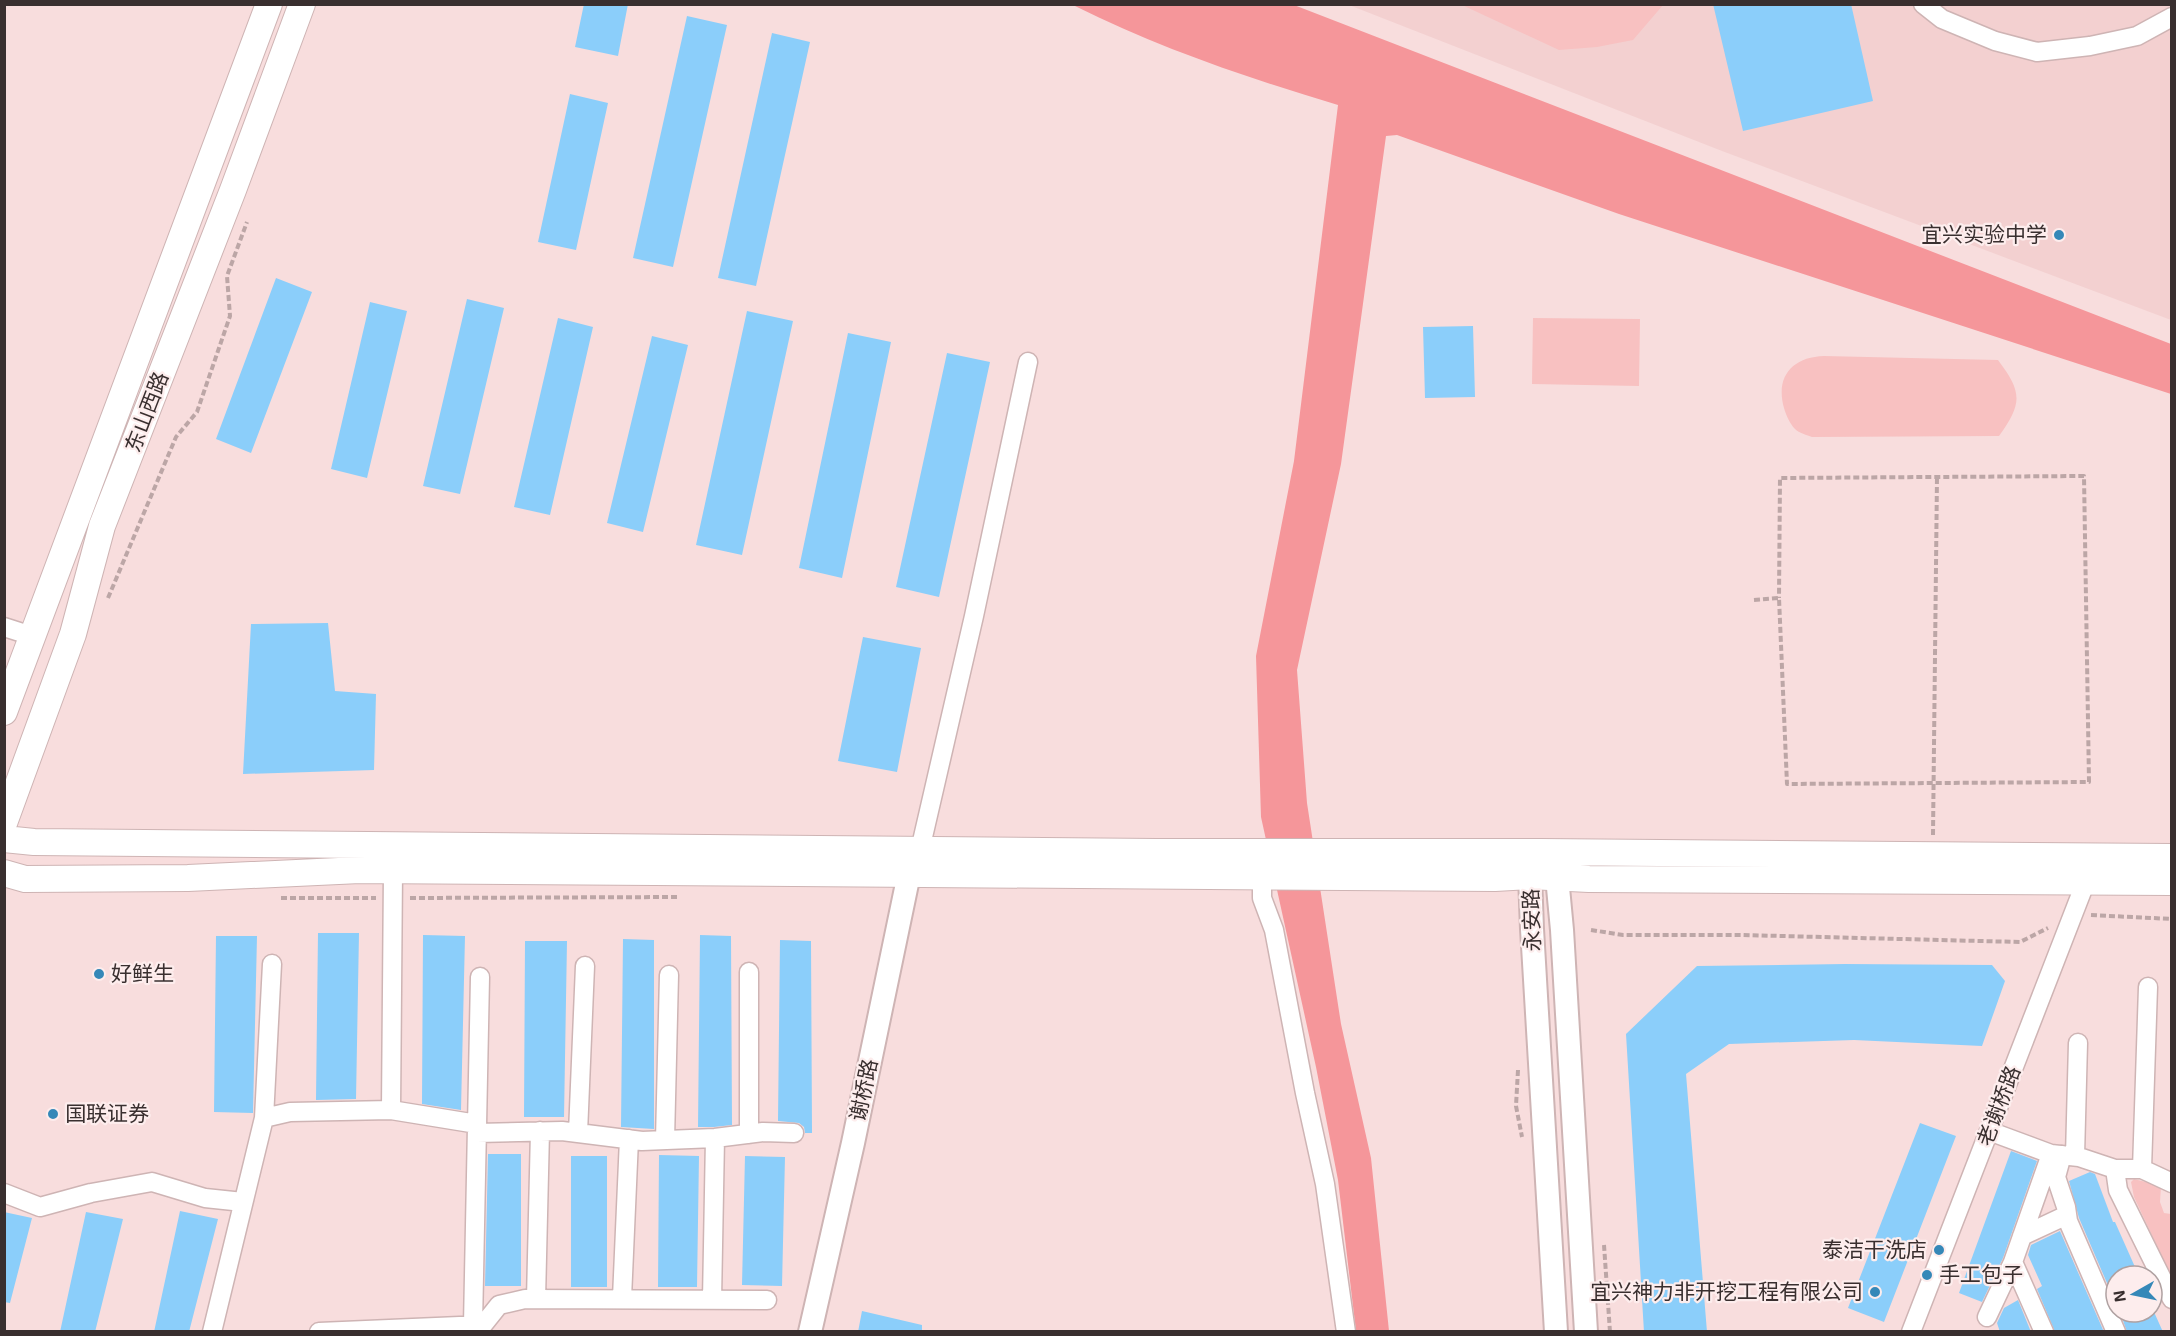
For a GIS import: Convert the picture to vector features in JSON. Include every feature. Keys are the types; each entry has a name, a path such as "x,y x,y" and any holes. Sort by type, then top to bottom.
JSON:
{"main road":[{"name":"东山西路","path":"4,712 269,4"},
{"name":"东山西路","path":"4,823 73,634 102,526 233,190 302,4"},
{"path":"4,839 34,842 1260,852 1325,865 1495,878 1530,876 2172,882"},
{"path":"4,873 25,879 188,878 393,871 1262,877 1325,865 1541,852 2172,857"}],"street":[{"path":"1923,4 1942,19 1995,41 2037,52 2090,46 2137,36 2172,17"},
{"path":"920,850 974,616 1028,362"},
{"path":"4,627 32,636"},
{"name":"谢桥路","path":"810,1332 853,1143 909,874 920,850"},
{"name":"永安路","path":"1541,852 1530,876 1556,1332"},
{"name":"永安路","path":"1541,852 1557,877 1562,930 1586,1332"},
{"path":"391,1110 393,871"},
{"path":"1262,877 1262,898 1274,930 1325,1184 1346,1332"},
{"name":"老谢桥路","path":"1911,1332 2086,881"},
{"path":"212,1332 264,1118 272,964"},
{"path":"578,1132 585,966"},
{"path":"749,972 749,1134"},
{"path":"664,1140 669,975"},
{"path":"474,1325 480,977"},
{"path":"2142,1169 2148,987"},
{"path":"2078,1043 2056,1177 2067,1215 2116,1332"},
{"path":"264,1118 290,1112 391,1110 477,1128 578,1132 629,1139 664,1140 715,1138 763,1132 794,1133"},
{"path":"536,1299 540,1131"},
{"path":"1989,1131 2059,1160 2115,1169 2142,1169 2172,1183"},
{"path":"712,1300 715,1138"},
{"path":"622,1299 629,1139"},
{"path":"1987,1317 2013,1262 2022,1236 2059,1160"},
{"path":"2115,1169 2118,1190 2172,1299"},
{"path":"4,1193 40,1207 92,1193 152,1182 205,1198 243,1202"},
{"path":"2022,1236 2067,1215"},
{"path":"2013,1262 2044,1332"},
{"path":"319,1332 483,1325 499,1305 525,1299 767,1300"}],"path":[{"path":"107,600 176,437 197,412 231,316 227,276 251,211"},
{"path":"2084,476 2089,782 1787,784 1779,598 1780,478 1937,477 2084,476"},
{"path":"1933,836 1937,477"},
{"path":"1754,600 1779,598"},
{"path":"1591,930 1623,935 1742,935 2020,942 2073,915 2172,919"}],"shaded area":[{"path":"1068,5 1294,5 2171,344 2171,394 1619,214 1397,135 1386,136 1341,464 1297,670 1307,803 1341,1024 1371,1158 1389,1331 1356,1331 1338,1180 1316,1067 1261,817 1256,656 1294,461 1338,105 1204,61"},
{"name":"宜兴实验中学","path":"1349,5 2171,5 2171,320 1722,151"},
{"path":"1462,5 1663,5 1633,40 1597,47 1559,50"},
{"path":"1533,318 1640,319 1639,386 1532,384"},
{"path":"1813,357 1998,360 2012,381 2016,406 1999,436 1812,437 1801,433 1790,422 1784,408 1782,387 1789,370 1795,364"},
{"path":"2134,1179 2161,1186 2160,1202 2164,1213 2171,1214 2171,1276 2134,1197 2131,1182"}],"building":[{"path":"584,4 628,4 618,56 575,47"},
{"path":"1713,4 1851,4 1873,101 1743,131"},
{"path":"687,16 727,25 673,267 633,258"},
{"path":"772,33 810,42 756,286 718,278"},
{"path":"570,94 608,103 576,250 538,242"},
{"path":"276,278 312,292 251,453 216,439"},
{"path":"467,299 504,308 460,494 423,486"},
{"path":"370,302 407,311 367,478 331,469"},
{"path":"747,311 793,321 742,555 696,545"},
{"path":"558,318 593,327 550,515 514,507"},
{"path":"1473,326 1475,397 1425,398 1423,327"},
{"path":"848,333 891,342 842,578 799,568"},
{"path":"652,336 688,345 643,532 607,523"},
{"path":"947,353 990,362 939,597 896,587"},
{"path":"328,623 335,691 376,694 374,770 243,774 251,624"},
{"path":"863,637 921,648 897,772 838,761"},
{"path":"318,933 359,933 356,1099 316,1100"},
{"path":"423,935 465,936 461,1110 422,1104"},
{"path":"700,935 731,936 732,1125 698,1127"},
{"path":"216,936 257,936 253,1113 214,1112"},
{"path":"623,939 654,940 654,1129 621,1127"},
{"path":"780,940 811,941 812,1133 805,1133 804,1127 799,1123 778,1121"},
{"path":"525,941 567,941 564,1117 524,1117"},
{"path":"1992,965 2005,981 1982,1046 1854,1040 1729,1044 1686,1074 1707,1332 1644,1332 1626,1034 1697,966"},
{"path":"1920,1123 1956,1136 1884,1322 1848,1308"},
{"path":"2011,1151 2037,1161 2003,1258 1982,1302 1959,1293"},
{"path":"488,1154 521,1154 521,1286 485,1286"},
{"path":"659,1155 699,1156 697,1287 658,1287"},
{"path":"571,1156 607,1156 607,1287 571,1287"},
{"path":"745,1156 785,1157 782,1286 742,1285"},
{"path":"2090,1172 2095,1174 2113,1222 2134,1264 2104,1264 2104,1276 2079,1218 2069,1181"},
{"path":"180,1211 218,1219 189,1332 154,1332"},
{"path":"4,1212 32,1218 10,1303 4,1302"},
{"path":"86,1212 123,1219 95,1332 60,1332"},
{"path":"2060,1231 2104,1332 2055,1332 2037,1289 2042,1286 2028,1255 2031,1245"},
{"path":"2018,1300 2031,1332 2000,1332 1997,1323 2004,1308"},
{"path":"862,1311 922,1325 922,1332 858,1332"},
{"path":"2124,1324 2159,1324 2163,1332 2127,1332"}],"place":[{"name":"宜兴实验中学","path":"2059,235"},
{"name":"好鲜生","path":"99,974"},
{"name":"国联证券","path":"53,1114"},
{"name":"泰洁干洗店","path":"1939,1250"},
{"name":"手工包子","path":"1927,1275"},
{"name":"宜兴神力非开挖工程有限公司","path":"1875,1292"}]}
